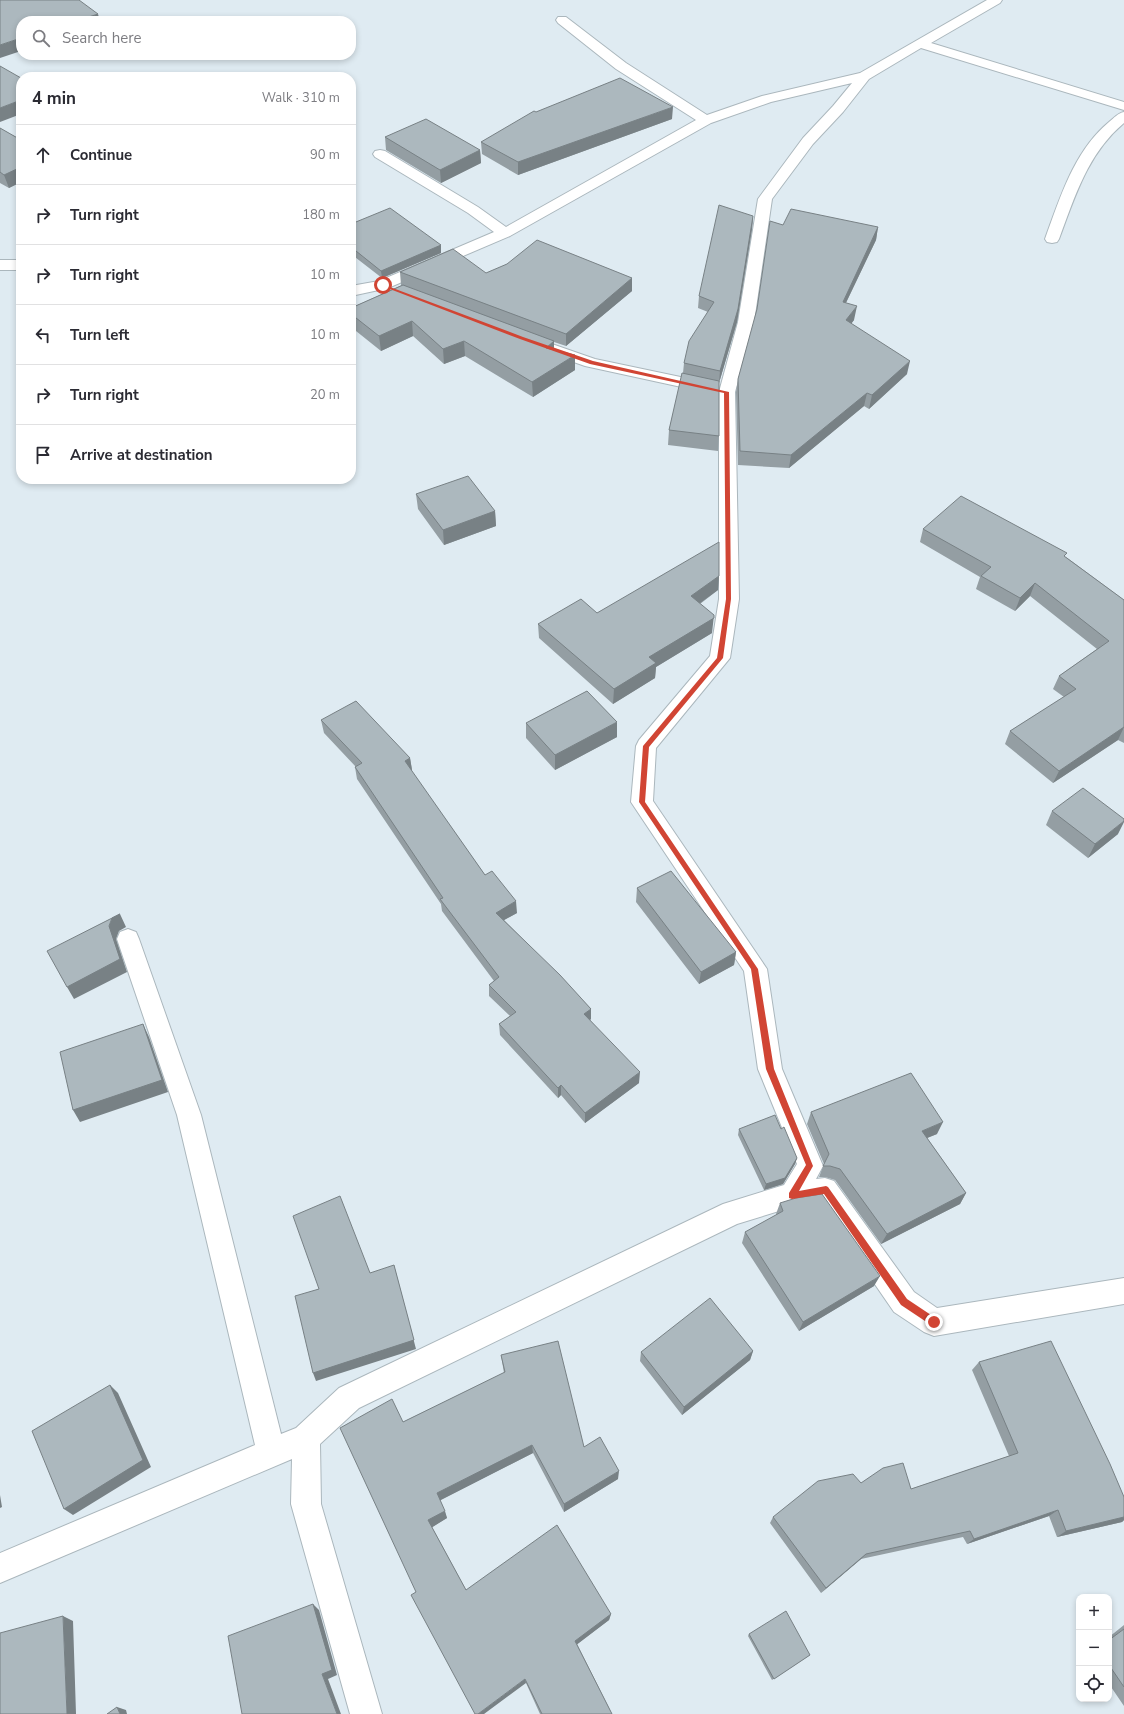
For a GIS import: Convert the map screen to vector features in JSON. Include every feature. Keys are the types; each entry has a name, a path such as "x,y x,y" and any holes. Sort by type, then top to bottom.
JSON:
{"street":[{"path":"356,290 383,285 505,233 706,120 767,99 864,76 996,0"},
{"path":"562,20 621,66 706,120"},
{"path":"921,44 1124,106"},
{"path":"792,1196 810,1166 770,1069 755,969 642,802 646,746 720,658 729,599 727,392 746,322 765,199 808,141 838,109 864,76"},
{"path":"1052,239 1082,162 1103,134 1124,116"},
{"path":"380,154 473,210 505,233"},
{"path":"0,265 16,265"},
{"path":"383,285 405,293"},
{"path":"514,336 591,363 727,392"},
{"path":"128,939 189,1116 271,1452"},
{"path":"0,1568 306,1438 348,1398 732,1213 792,1196 826,1190 904,1302 934,1322 1124,1291"},
{"path":"306,1438 306,1504 366,1714"}],"building":[{"path":"0,0 79,0 98,14 92,16 16,16 16,40 0,45"},
{"path":"0,66 16,75 16,102 0,108"},
{"path":"620,78 673,107 518,162 481,142 534,111 536,112"},
{"path":"426,119 480,150 440,170 385,137"},
{"path":"0,128 16,137 16,169 4,175 0,172"},
{"path":"719,205 753,216 738,309 720,371 684,363 689,341 714,302 699,296"},
{"path":"390,208 441,245 381,271 356,251 356,222"},
{"path":"791,209 878,227 843,302 857,306 846,320 910,361 872,395 867,393 791,455 740,451 738,379 757,309 770,221 783,225"},
{"path":"537,240 632,278 566,334 400,272 453,249 486,273 507,264"},
{"path":"403,285 554,341 546,348 575,355 532,382 464,341 443,349 412,321 379,336 356,318 356,306"},
{"path":"682,373 719,381 719,436 669,430"},
{"path":"468,476 495,511 443,530 416,494"},
{"path":"961,496 1067,553 1064,556 1124,600 1124,727 1059,771 1010,731 1076,689 1059,676 1109,641 1035,583 1020,598 981,576 991,567 923,529"},
{"path":"719,542 719,576 691,596 714,615 714,618 649,657 656,663 614,689 538,624 581,599 597,613"},
{"path":"587,691 617,722 555,755 526,723"},
{"path":"356,701 410,758 405,761 485,875 492,871 516,901 496,913 560,975 591,1009 584,1014 640,1072 585,1113 561,1085 558,1088 499,1024 516,1012 489,985 499,977 440,899 443,898 355,767 362,763 321,720"},
{"path":"1083,788 1124,819 1124,821 1095,844 1052,811"},
{"path":"671,871 736,952 701,972 637,888"},
{"path":"112,918 109,926 120,959 67,987 47,951"},
{"path":"143,1024 162,1080 73,1110 60,1052"},
{"path":"911,1073 943,1122 922,1131 966,1193 887,1234 840,1169 830,1166 823,1166 829,1154 811,1112"},
{"path":"775,1115 781,1129 784,1127 797,1158 785,1178 766,1184 739,1129"},
{"path":"822,1194 880,1276 803,1322 745,1232 783,1211 780,1203 796,1198"},
{"path":"340,1196 370,1273 394,1265 414,1340 313,1373 295,1296 319,1289 293,1216"},
{"path":"710,1298 753,1351 684,1407 641,1352"},
{"path":"558,1341 584,1447 600,1437 619,1471 564,1504 532,1445 437,1493 445,1511 428,1520 466,1590 557,1525 611,1614 575,1641 612,1714 542,1714 525,1679 478,1714 475,1714 411,1595 416,1592 340,1428 392,1399 403,1422 505,1372 501,1355"},
{"path":"1051,1341 1110,1464 1124,1497 1124,1517 1066,1531 1058,1510 974,1539 970,1531 866,1554 826,1588 773,1517 818,1481 853,1474 861,1483 883,1468 903,1463 911,1489 1018,1453 979,1362"},
{"path":"110,1385 143,1460 64,1509 32,1431"},
{"path":"313,1604 332,1670 322,1674 337,1714 242,1714 228,1636"},
{"path":"786,1611 810,1655 774,1679 749,1634"},
{"path":"63,1616 67,1714 0,1714 0,1633"},
{"path":"1124,1629 1124,1687 1112,1669 1112,1638"},
{"path":"117,1707 120,1714 107,1714"}],"route":[{"path":"383,285 591,363 727,392 729,599 720,658 646,746 642,802 755,969 770,1069 810,1166 792,1196 826,1190 904,1302 934,1322"}]}
